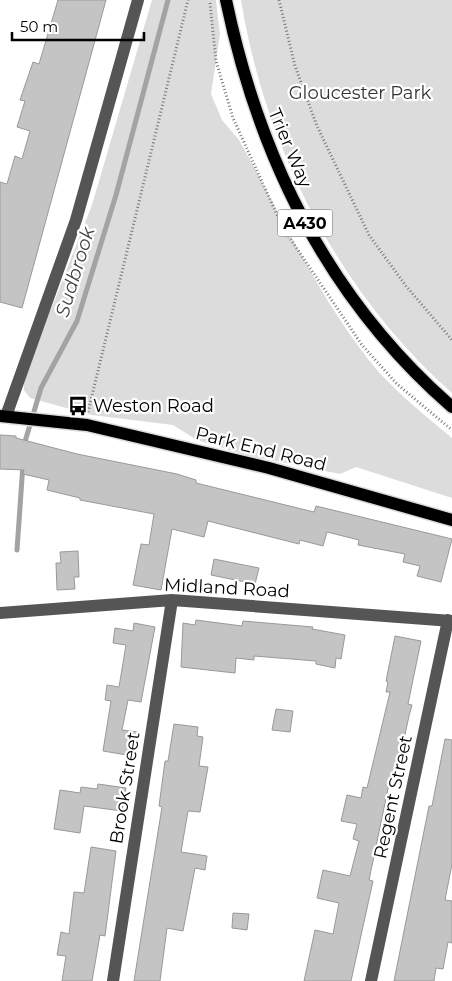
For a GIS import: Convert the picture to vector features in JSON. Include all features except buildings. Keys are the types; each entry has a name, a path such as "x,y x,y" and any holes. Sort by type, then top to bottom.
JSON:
{"main road":[{"name":"Trier Way","path":"226,0 246,83 261,128 310,233 370,324 399,357 452,407"},
{"name":"Park End Road","path":"3,416 85,424 278,470 452,520"}],"street":[{"path":"3,416 76,220 138,0"},
{"name":"Midland Road","path":"0,613 172,600 450,620"},
{"name":"Brook Street","path":"113,981 172,600"},
{"name":"Regent Street","path":"371,981 450,620"}],"path":[{"path":"85,424 188,0"},
{"path":"279,0 295,66 317,126 369,235 406,286 452,340"}],"green space":[{"path":"152,0 216,0 220,34 211,94 222,120 239,140 312,274 362,351 393,387 452,438 452,498 356,467 340,474 246,455 197,440 173,425 92,415 30,398 24,390 23,354 52,307 92,205"},
{"name":"Gloucester Park","path":"241,0 452,0 452,393 411,353 375,310 342,264 313,215 289,163 268,110 252,55"}],"waterway":[{"name":"Sudbrook","path":"24,445 41,388 77,321 116,195 168,0"},
{"name":"Sudbrook","path":"17,550 23,464"}],"place":[{"name":"Weston Road","path":"78,406"}]}
